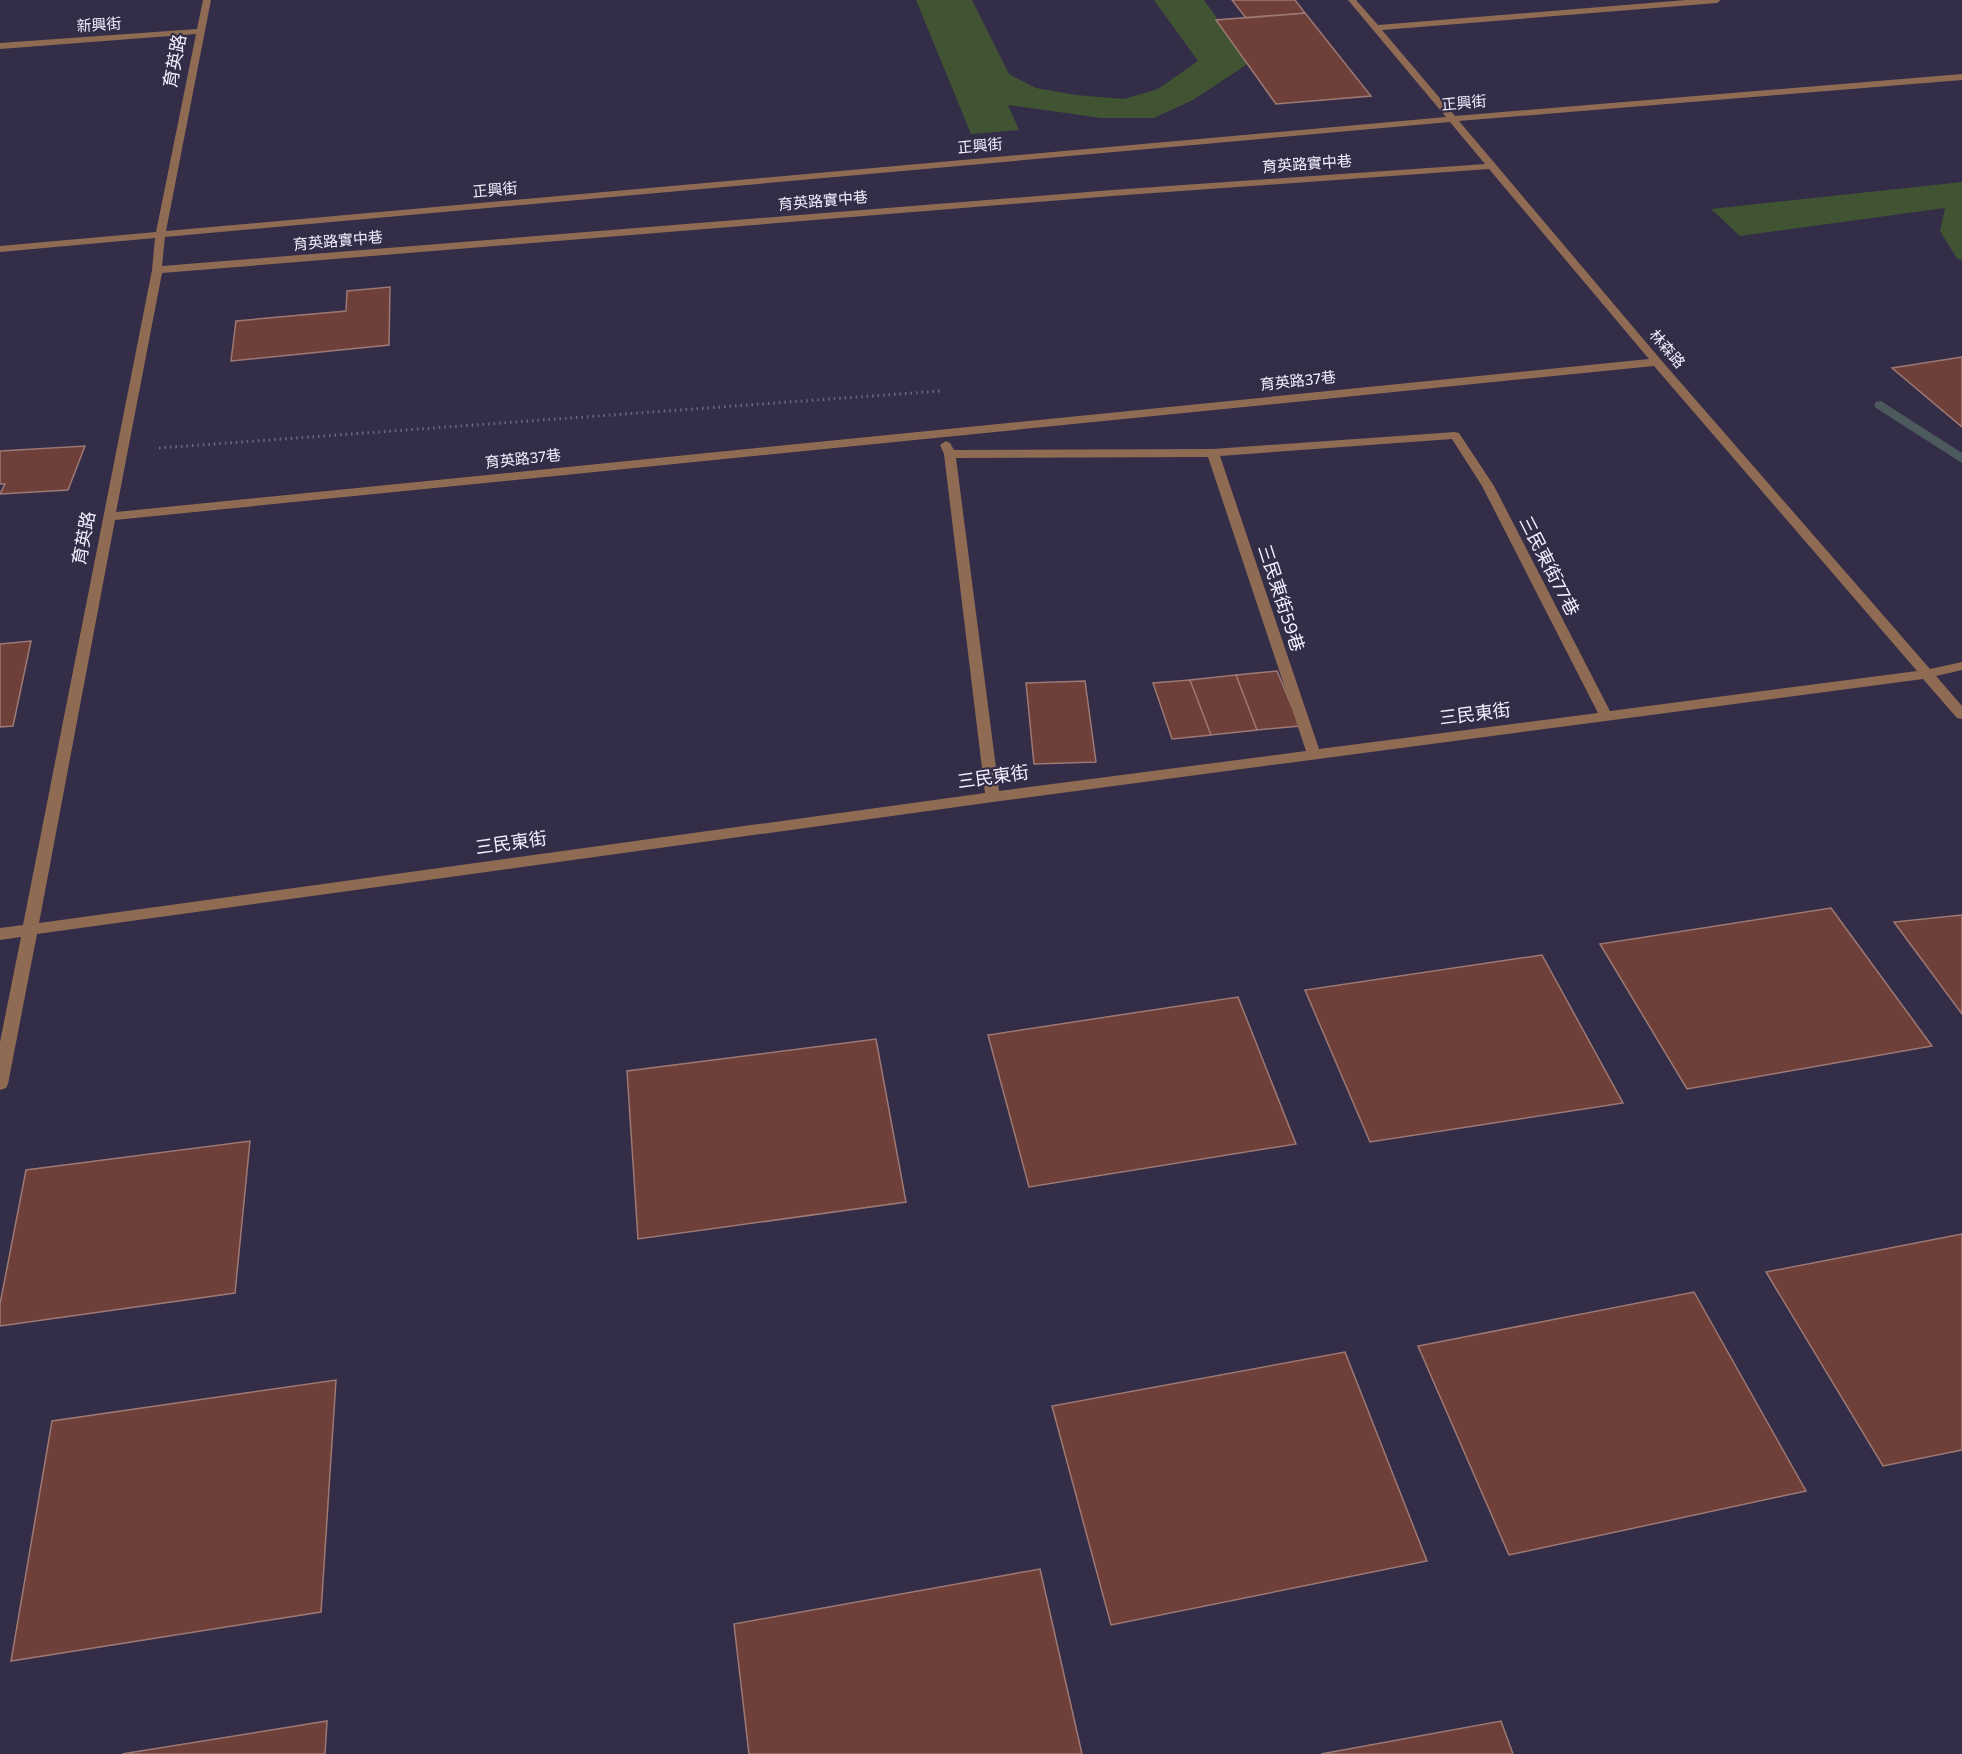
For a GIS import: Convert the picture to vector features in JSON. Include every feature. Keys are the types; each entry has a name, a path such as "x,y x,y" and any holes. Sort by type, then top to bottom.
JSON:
{"street":[{"name":"育英路","path":"0,1084 157,270 160,235 207,0"},
{"name":"林森路","path":"1352,0 1657,362 1962,716"},
{"path":"1377,28 1718,0"},
{"name":"新興街","path":"0,46 201,31"},
{"name":"正興街","path":"0,249 1453,119 1962,77"},
{"name":"育英路實中巷","path":"157,270 1100,194 1491,166"},
{"name":"育英路37巷","path":"108,517 1657,362"},
{"path":"942,433 950,454 993,796"},
{"name":"三民東街77巷","path":"1213,453 1455,435 1488,486 1606,716"},
{"path":"950,454 1213,453"},
{"name":"三民東街59巷","path":"1213,453 1314,754"},
{"name":"三民東街","path":"0,933 993,796 1927,674 1962,666"}],"path":[{"path":"121,450 940,391"}],"green space":[{"path":"916,0 972,0 1009,74 1036,88 1076,95 1124,99 1158,89 1198,61 1154,0 1204,0 1249,63 1193,100 1154,118 1101,118 1008,105 1019,130 971,134"},
{"path":"1962,182 1962,261 1956,257 1940,231 1945,208 1740,236 1711,209"}],"building":[{"path":"1232,0 1295,0 1305,13 1246,18"},
{"path":"1305,13 1371,96 1276,104 1216,20"},
{"path":"390,287 389,345 231,361 236,321 346,311 347,291"},
{"path":"1962,357 1962,427 1892,368"},
{"path":"85,446 68,490 0,494 5,484 0,484 0,451"},
{"path":"31,641 13,726 0,727 0,644"},
{"path":"1277,671 1300,726 1257,730 1236,675"},
{"path":"1236,675 1257,730 1211,735 1190,680"},
{"path":"1190,680 1211,735 1172,739 1153,683"},
{"path":"1085,681 1096,762 1034,764 1026,683"},
{"path":"1831,908 1932,1046 1687,1089 1600,944"},
{"path":"1962,915 1962,1014 1894,922"},
{"path":"1542,955 1623,1103 1370,1142 1305,990"},
{"path":"1238,997 1296,1144 1029,1187 988,1035"},
{"path":"876,1039 906,1202 638,1239 627,1071"},
{"path":"250,1141 235,1293 0,1326 0,1304 26,1170"},
{"path":"1962,1234 1962,1450 1883,1466 1766,1272"},
{"path":"1694,1292 1806,1491 1509,1555 1418,1346"},
{"path":"1345,1352 1427,1561 1111,1625 1052,1406"},
{"path":"336,1380 321,1612 11,1661 52,1421"},
{"path":"1040,1569 1082,1754 749,1754 734,1624"},
{"path":"327,1721 325,1754 122,1754"},
{"path":"1501,1721 1513,1754 1321,1754"}],"waterway":[{"path":"1881,405 1962,459"}]}
